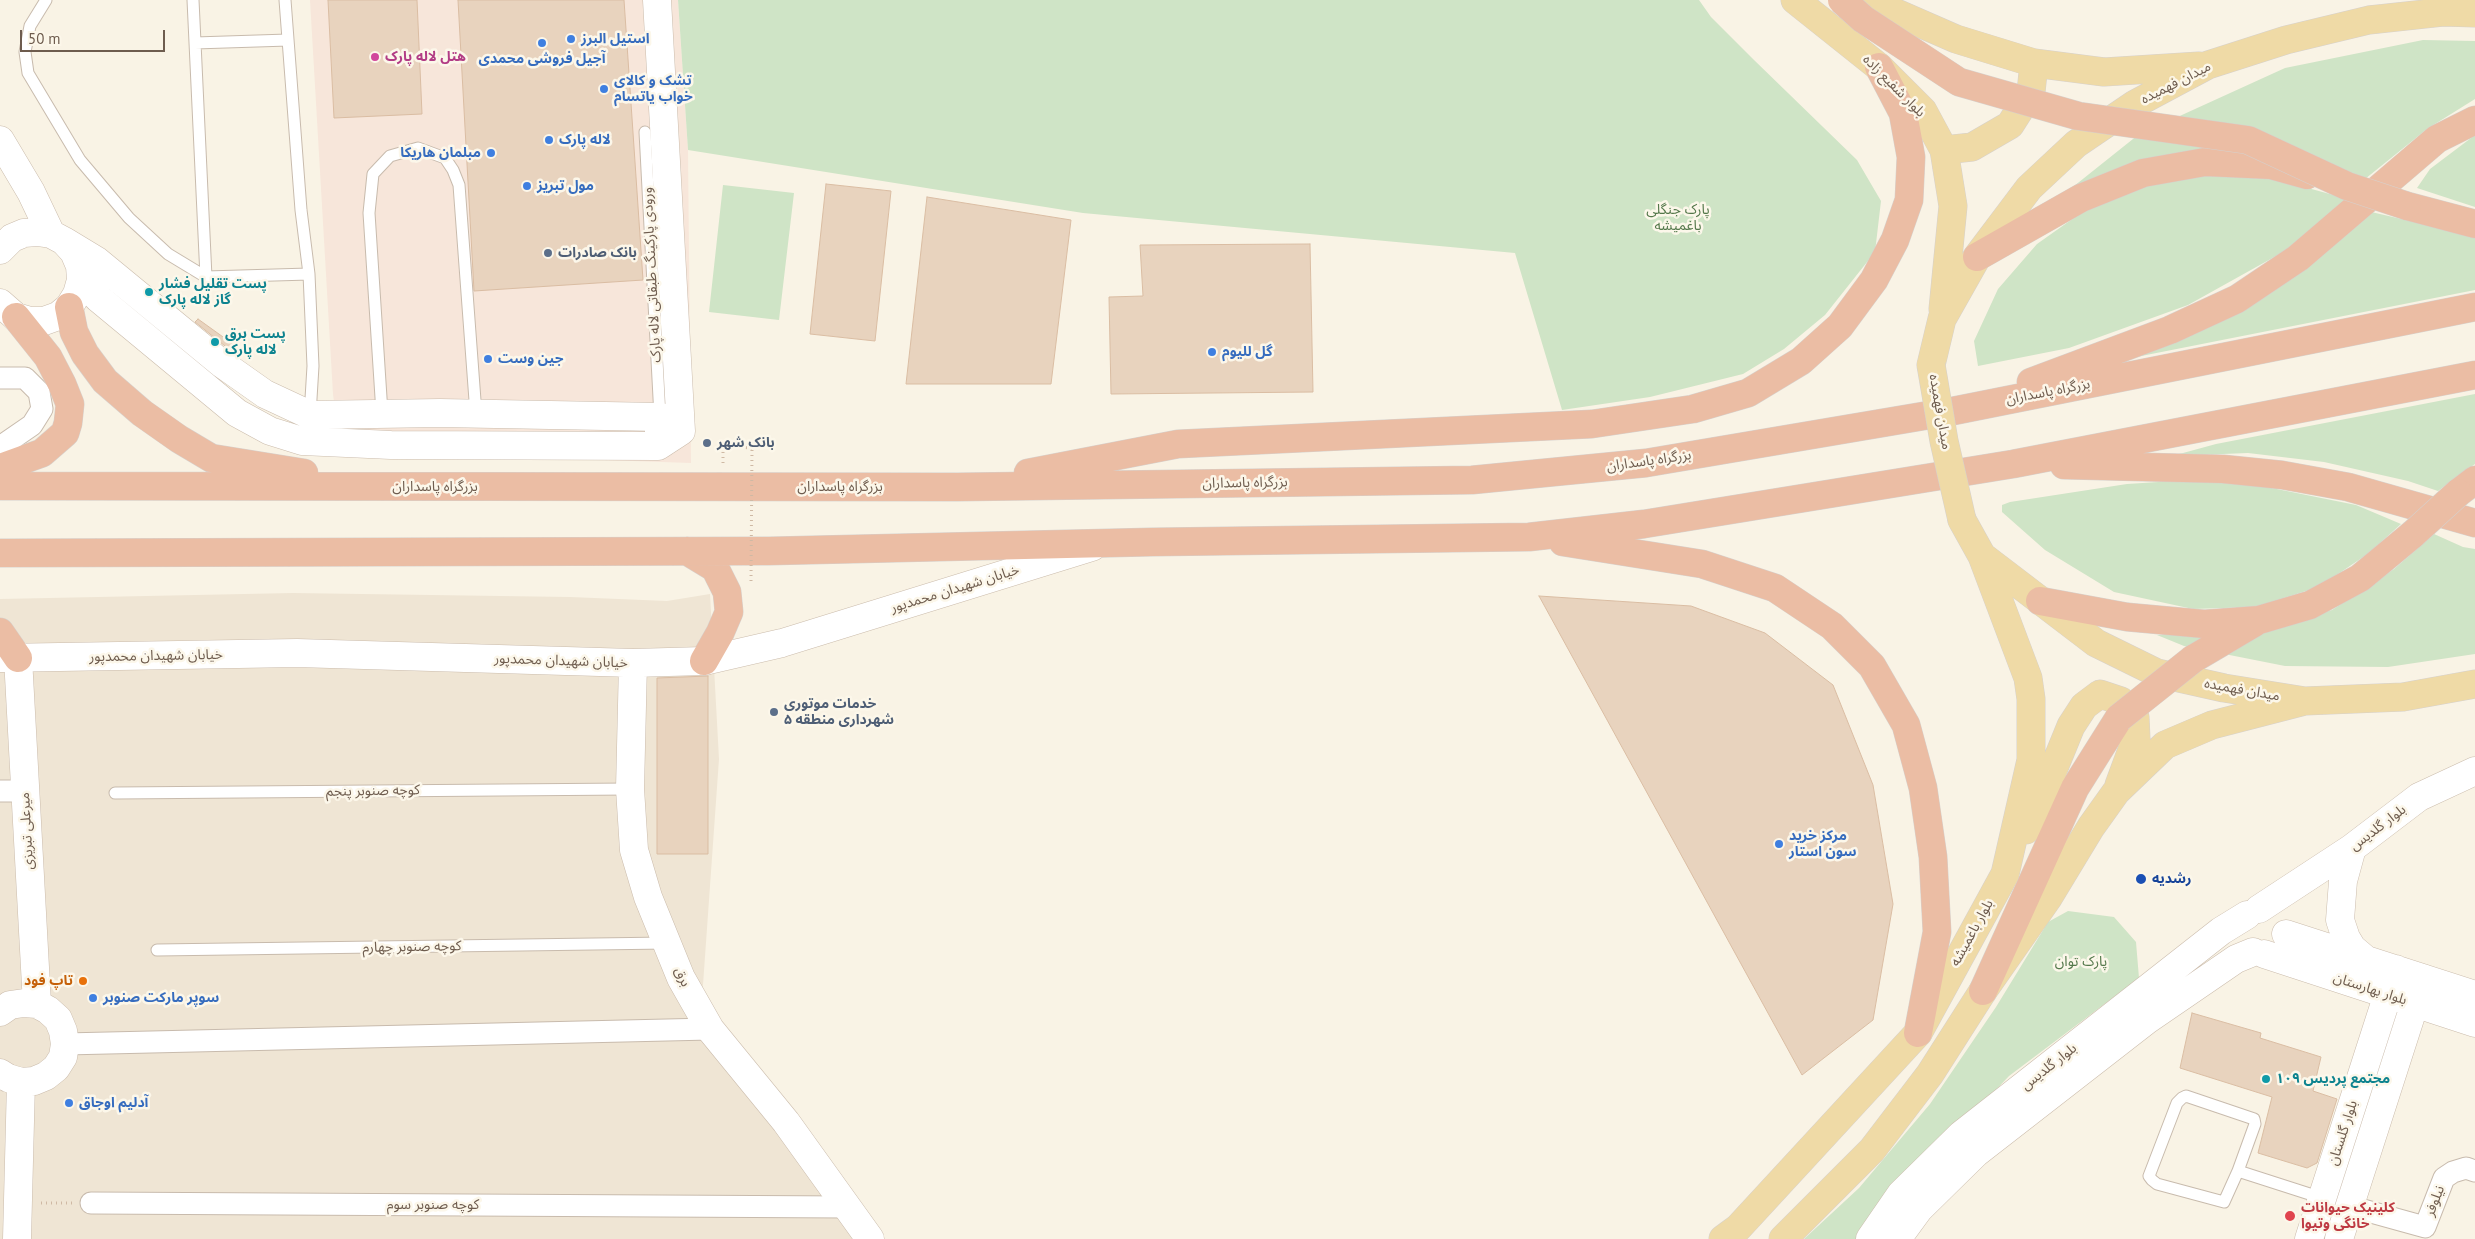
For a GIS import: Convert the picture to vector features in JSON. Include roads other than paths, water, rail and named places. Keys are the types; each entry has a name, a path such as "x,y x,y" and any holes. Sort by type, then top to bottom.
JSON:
{"highway":[{"path":"1842,0 1863,18 1959,82 2078,116 2248,140 2347,186"},
{"path":"957,487 1178,444 1592,424 1693,409 1748,393 1801,361 1840,326 1874,280 1895,240 1909,200 1911,157 1903,113 1879,67"},
{"path":"1953,411 2170,330 2237,298 2298,258 2437,139 2475,120"},
{"path":"1977,258 2081,198 2142,173 2205,162 2272,166 2475,224"},
{"path":"69,306 74,332 85,354 105,381 142,413 211,458 381,486"},
{"name":"بزرگراه پاسداران","path":"0,486 957,487 1472,480 1646,463 1953,411 2475,307"},
{"path":"0,468 42,453 65,433 70,404 48,357 8,310"},
{"path":"0,553 687,551 1529,537 1644,524 2013,464 2475,375"},
{"path":"2013,464 2224,469 2282,475 2348,487 2475,523"},
{"path":"2040,601 2127,617 2204,624 2259,620 2310,605 2360,578 2467,487"},
{"path":"1529,537 1702,564 1775,588 1832,626 1872,666 1906,725 1923,788 1934,857 1937,932 1918,1033"},
{"path":"687,551 715,568 727,592 729,612 720,633 704,661"},
{"path":"1983,991 2074,788 2119,718 2193,659 2259,620"},
{"path":"0,632 9,658"}],"main road":[{"name":"بلوار شفیع زاده","path":"1795,0 1879,67 1923,111 1944,150 1953,206 1942,319"},
{"path":"1876,0 1894,12 1956,39 2034,63 2104,72 2208,65"},
{"path":"2443,12 2473,0"},
{"name":"میدان فهمیده","path":"2475,14 2443,12 2369,20 2286,40 2208,65 2135,104 2076,144 2029,188 1977,258 1942,319 1931,365 1944,441 1962,520 1982,556 2096,643 2157,673 2224,688 2305,701 2403,697 2475,684"},
{"path":"1944,150 1972,147 2010,125 2031,92 2034,63"},
{"name":"بلوار باغمیشه","path":"1723,1239 1738,1228 1918,1033 2005,874 2031,760 2031,700 2028,678 1982,556"},
{"path":"2005,874 2040,802 2071,726 2084,706 2100,694 2121,701 2134,717 2136,739 2116,792"},
{"path":"1783,1239 1872,1150 1930,1074 1983,991 2048,898 2091,827 2116,792 2165,745 2212,725 2305,701"}],"street":[{"path":"81,280 98,298 237,413 270,431 302,441 391,446 658,446 681,431 657,0"},
{"path":"0,140 57,238 74,252 80,266 81,280 77,294 69,306 58,316 44,321 30,321 8,310"},
{"path":"0,250 12,238 24,233 38,232 57,238 97,261 221,363 265,394 310,415 447,413 660,417 658,446"},
{"path":"0,378 25,378 39,392 42,409 32,425 0,447"},
{"path":"237,413 306,431 447,436 447,413"},
{"name":"خیابان شهیدان محمدپور","path":"9,658 297,653 633,663 704,661 782,644 1104,543"},
{"name":"میرعلی تبریزی","path":"9,658 13,791 37,1004"},
{"name":"برق","path":"633,663 630,789 634,850 648,897 681,978 710,1029 786,1122 870,1239"},
{"name":"بلوار گلدیس","path":"1870,1239 1901,1194 1962,1135 2221,932 2352,848 2419,797 2475,771"},
{"path":"2352,848 2343,881 2340,920 2349,943 2365,960"},
{"path":"2266,908 2279,915 2286,927 2286,934 2277,950 2259,953 2242,938 2241,926 2253,912 2266,908"},
{"name":"بلوار بهارستان","path":"2286,934 2475,995"},
{"name":"بلوار گلدیس","path":"1897,1239 1919,1209 1976,1153 2147,1020 2236,959 2259,953"},
{"name":"بلوار بهارستان","path":"2259,953 2475,1023"},
{"name":"بلوار گلستان","path":"2309,1239 2396,969"},
{"name":"بلوار گلستان","path":"2338,1239 2423,978"},
{"path":"0,1012 10,1005 37,1004 48,1010 58,1019 63,1031 65,1044 63,1057 56,1068 40,1079 10,1077 18,1204 17,1239"},
{"path":"65,1044 710,1029"},
{"name":"نیلوفر","path":"2349,1206 2424,1233 2444,1178 2453,1172 2466,1168 2475,1171"},
{"path":"2322,1198 2349,1206"},
{"name":"کوچه صنوبر سوم","path":"91,1203 848,1207"}],"lane":[{"path":"46,0 30,26 25,52 28,74 80,160 129,218 168,254 206,277 309,274"},
{"path":"193,0 206,277"},
{"path":"285,0 301,210 309,274 313,366 310,415"},
{"path":"195,43 288,40"},
{"name":"ورودی پارکینگ طبقاتی لاله پارک","path":"645,132 660,417"},
{"path":"382,413 369,213 373,174 390,156 418,148 445,158 453,170 459,185 476,414"},
{"name":"کوچه صنوبر پنجم","path":"115,794 630,789"},
{"name":"کوچه صنوبر چهارم","path":"157,950 667,943"},
{"path":"2186,1096 2254,1119 2256,1124 2238,1171 2224,1202 2157,1184 2152,1180 2149,1176 2177,1103 2182,1098 2186,1096"},
{"path":"2238,1171 2322,1198"}],"place":[{"name":"استیل البرز","path":"571,39"},
{"name":"آجیل فروشی محمدی","path":"542,43"},
{"name":"هتل لاله پارک","path":"375,57"},
{"name":"تشک و کالای خواب یاتسام","path":"604,89"},
{"name":"لاله پارک","path":"549,140"},
{"name":"مبلمان هاریکا","path":"491,153"},
{"name":"مول تبریز","path":"527,186"},
{"name":"بانک صادرات","path":"548,253"},
{"name":"پست تقلیل فشار گاز لاله پارک","path":"149,292"},
{"name":"پست برق لاله پارک","path":"215,342"},
{"name":"گل للیوم","path":"1212,352"},
{"name":"جین وست","path":"488,359"},
{"name":"بانک شهر","path":"707,443"},
{"name":"خدمات موتوری شهرداری منطقه ۵","path":"774,712"},
{"name":"مرکز خرید سون استار","path":"1779,844"},
{"name":"رشدیه","path":"2141,879"},
{"name":"تاپ فود","path":"83,981"},
{"name":"سوپر مارکت صنوبر","path":"93,998"},
{"name":"مجتمع پردیس ۱۰۹","path":"2266,1079"},
{"name":"آدلیم اوجاق","path":"69,1103"},
{"name":"کلینیک حیوانات خانگی وتیوا","path":"2290,1216"}],"park label":[{"name":"پارک جنگلی باغمیشه","path":"1678,218"},
{"name":"پارک توان","path":"2081,962"}]}
